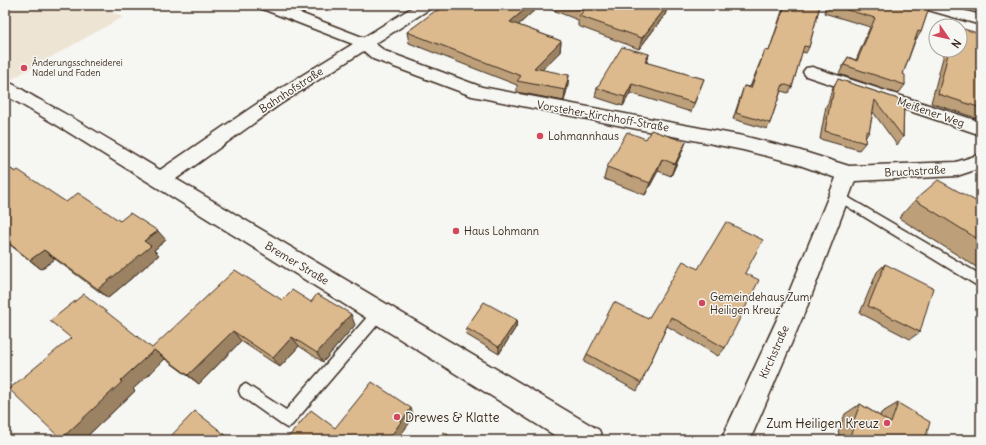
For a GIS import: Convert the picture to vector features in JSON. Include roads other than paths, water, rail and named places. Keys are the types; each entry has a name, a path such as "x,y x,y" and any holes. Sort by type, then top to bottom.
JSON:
{"street":[{"name":"Vorsteher-Kirchhoff-Straße","path":"264,5 364,43 379,55 442,80 478,92 743,143 798,157 843,185"},
{"name":"Bahnhofstraße","path":"160,180 273,101 426,5"},
{"path":"926,5 981,20"},
{"name":"Meißener Weg","path":"812,72 981,129"},
{"name":"Bremer Straße","path":"5,87 380,312 589,440"},
{"name":"Bruchstraße","path":"843,185 957,169 981,161"},
{"name":"Kirchstraße","path":"735,440 797,302 843,185"}],"lane":[{"path":"843,185 981,282"},
{"path":"246,391 287,420 380,312"}],"place":[{"name":"Änderungsschneiderei Nadel und Faden","path":"24,68"},
{"name":"Lohmannhaus","path":"540,136"},
{"name":"Haus Lohmann","path":"456,231"},
{"name":"Gemeindehaus Zum Heiligen Kreuz","path":"702,303"},
{"name":"Drewes & Klatte","path":"397,417"},
{"name":"Zum Heiligen Kreuz","path":"887,423"}]}
